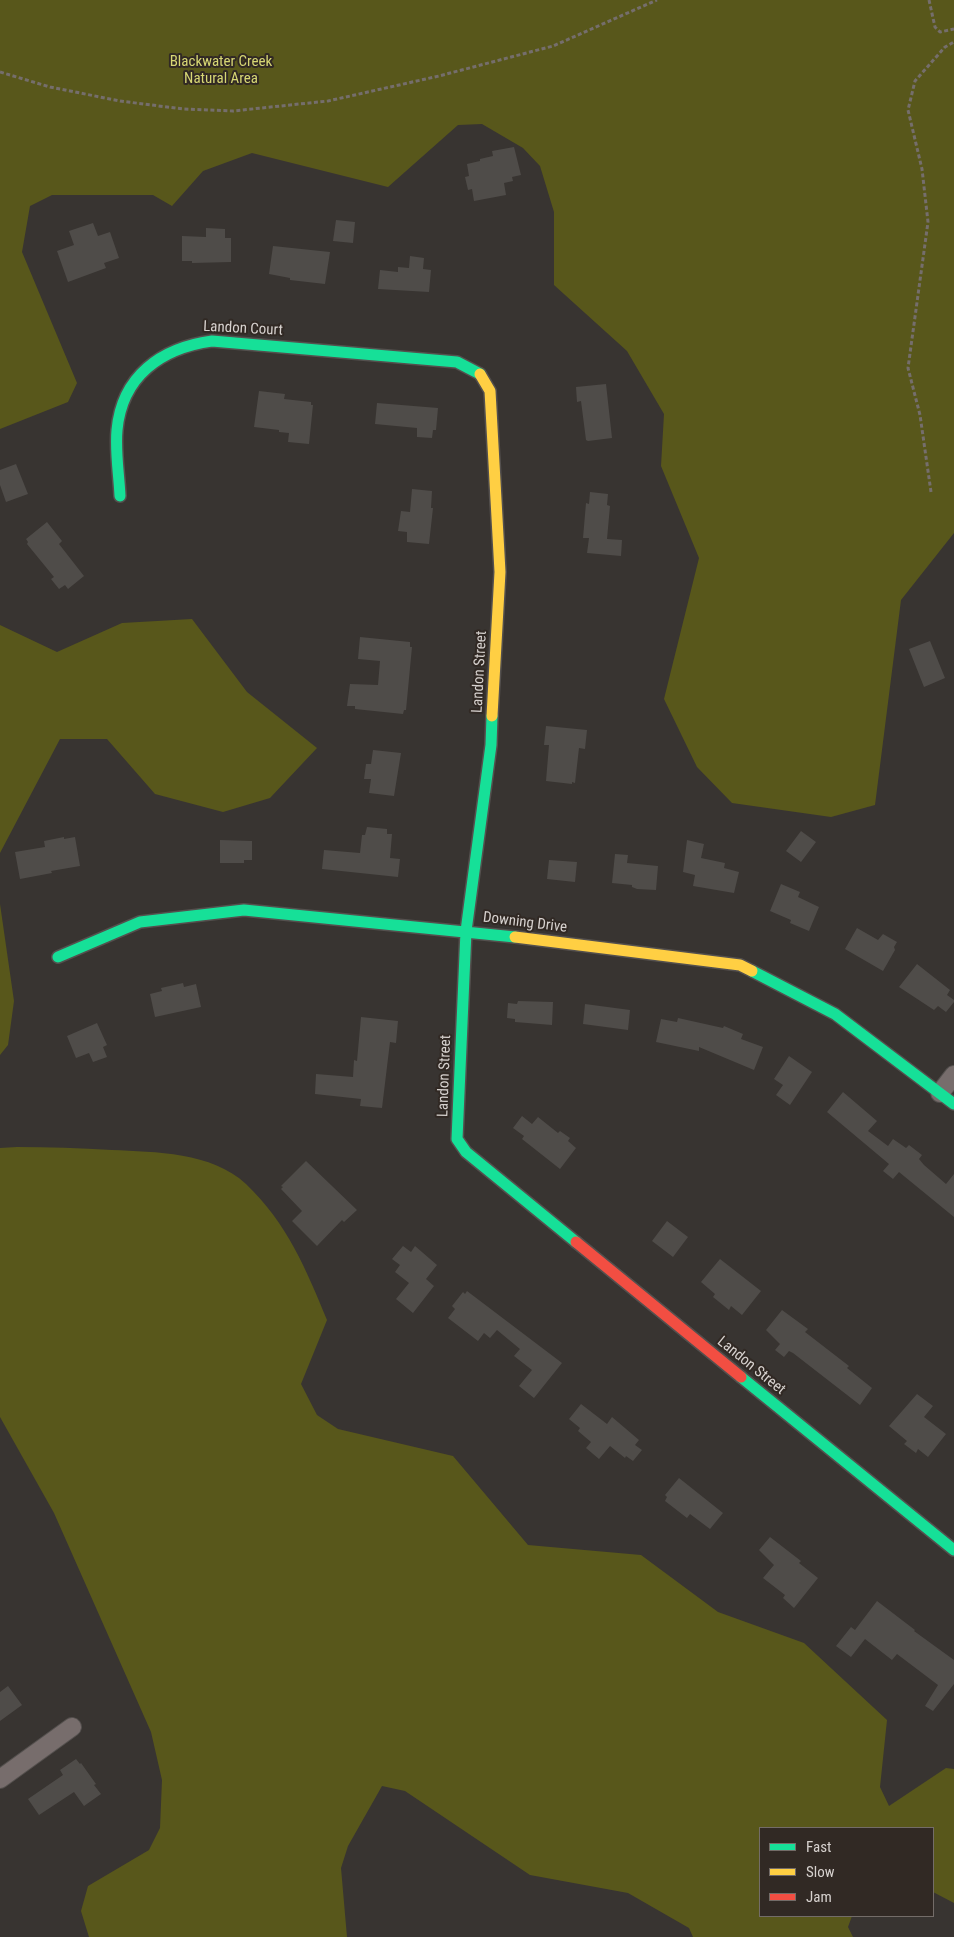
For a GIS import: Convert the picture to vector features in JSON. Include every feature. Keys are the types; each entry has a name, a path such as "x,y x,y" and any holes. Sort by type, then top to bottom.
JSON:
{"street":[{"name":"Landon Court","path":"120,496 116,436 121,406 131,386 145,368 169,351 183,345 197,342 221,341 448,361 457,362 480,373"},
{"name":"Landon Street","path":"480,373 490,391 500,572 491,745 466,931 457,1138 466,1152 954,1550"},
{"name":"Downing Drive","path":"58,957 140,922 244,910 466,931 740,965 835,1014 954,1104"},
{"path":"940,1093 954,1075"},
{"path":"0,1779 72,1727"}],"path":[{"path":"0,72 50,87 120,101 183,109 233,111 328,101 439,76 553,46 657,0"},
{"path":"928,0 935,28 940,32 954,29"},
{"path":"931,492 920,415 908,368 928,222 922,169 908,110 915,81 945,47 954,42"}],"green space":[{"name":"Blackwater Creek Natural Area","path":"0,0 954,0 954,533 901,600 875,805 831,817 732,803 697,767 664,699 699,558 661,466 664,414 627,351 554,285 554,212 540,166 523,148 482,124 458,125 388,187 252,153 203,171 172,206 153,195 52,195 30,206 22,252 77,383 68,402 0,429"},
{"path":"192,619 247,692 317,748 270,798 223,812 155,794 107,739 60,739 0,853 0,625 57,652 122,623"},
{"path":"0,904 14,1001 8,1045 0,1055"},
{"path":"0,1148 64,1148 164,1153 217,1165 232,1173 246,1184 273,1215 284,1231 303,1265 327,1320 301,1384 317,1415 338,1429 453,1456 528,1545 641,1555 718,1612 804,1643 887,1720 880,1787 889,1806 946,1768 954,1769 954,1903 934,1893 934,1827 759,1827 759,1917 852,1917 848,1927 853,1937 693,1937 689,1928 628,1893 530,1875 405,1791 382,1786 348,1846 341,1868 347,1937 89,1937 81,1911 88,1886 149,1850 160,1828 162,1780 151,1732 54,1513 0,1417"}],"building":[{"path":"514,147 521,175 512,177 513,181 504,183 506,195 474,201 472,189 468,190 465,177 469,176 467,164 493,156 492,151"},
{"path":"336,220 355,222 353,243 333,241"},
{"path":"93,223 98,236 110,232 119,258 104,263 106,268 68,282 57,251 74,245 69,231"},
{"path":"206,228 225,229 225,238 231,238 231,262 192,263 192,261 182,261 182,236 206,237"},
{"path":"273,246 330,252 325,284 290,280 290,278 269,274"},
{"path":"410,256 424,258 423,269 431,270 429,292 378,289 380,270 398,272 398,267 409,268"},
{"path":"606,384 612,438 588,441 586,440 581,401 577,402 576,387"},
{"path":"259,391 285,394 284,399 311,402 311,405 313,405 309,444 288,442 289,433 254,427"},
{"path":"377,403 438,408 436,430 433,430 432,438 417,437 417,428 375,424"},
{"path":"16,464 28,494 6,502 0,485 0,470"},
{"path":"412,489 432,491 431,508 433,508 429,544 407,542 407,532 398,531 401,511 410,512"},
{"path":"590,492 608,494 607,505 610,506 607,539 622,540 621,556 587,553 589,538 583,538 586,503 589,504"},
{"path":"47,522 62,541 59,544 84,576 68,589 65,585 59,589 51,579 54,577 27,544 26,539"},
{"path":"360,637 410,642 410,647 412,647 406,710 404,710 403,714 355,709 355,706 347,706 350,684 378,685 380,661 358,659"},
{"path":"930,641 945,678 924,687 909,649"},
{"path":"546,726 587,730 585,749 579,748 575,783 546,781 549,745 544,745"},
{"path":"373,750 401,753 394,796 369,793 371,779 364,779 366,764 371,764"},
{"path":"367,827 387,829 387,834 392,834 390,858 400,859 398,877 322,869 324,850 360,853 362,835 365,835"},
{"path":"801,831 816,842 801,862 786,851"},
{"path":"64,837 64,839 75,837 80,866 20,879 15,852 45,847 44,841"},
{"path":"220,840 252,841 252,860 244,860 244,863 220,863"},
{"path":"687,840 704,844 701,858 725,863 724,868 739,872 734,893 693,886 695,875 683,872"},
{"path":"615,854 628,855 627,863 658,866 656,890 637,889 632,887 632,885 612,883"},
{"path":"549,860 577,862 575,882 547,879"},
{"path":"781,884 800,892 798,897 819,907 809,931 790,923 791,920 770,911"},
{"path":"857,928 878,940 883,934 897,942 894,947 895,950 883,971 845,949"},
{"path":"917,964 950,990 947,995 954,1002 946,1012 938,1006 934,1010 899,987"},
{"path":"183,983 184,987 196,984 201,1007 155,1017 150,994 162,991 161,988"},
{"path":"518,1001 553,1002 552,1025 515,1022 515,1019 507,1018 508,1003 517,1004"},
{"path":"585,1004 630,1010 628,1030 583,1024"},
{"path":"361,1017 398,1021 396,1043 390,1042 382,1108 360,1106 361,1099 315,1094 316,1074 353,1077 354,1060 357,1061"},
{"path":"678,1018 723,1028 724,1026 743,1034 741,1039 763,1047 754,1070 699,1047 699,1051 656,1042 661,1019 677,1022"},
{"path":"97,1023 107,1045 103,1047 107,1057 93,1062 89,1053 76,1058 67,1036"},
{"path":"789,1056 812,1072 790,1105 776,1095 783,1085 774,1079"},
{"path":"843,1092 877,1121 868,1131 888,1146 893,1139 906,1148 909,1145 922,1155 919,1159 924,1165 946,1184 954,1174 954,1217 899,1172 893,1179 883,1171 889,1164 827,1112"},
{"path":"522,1116 532,1124 538,1117 558,1133 560,1131 570,1138 568,1141 576,1148 560,1169 522,1139 524,1136 513,1128"},
{"path":"306,1161 357,1210 344,1222 342,1220 317,1246 292,1221 302,1211 281,1189 283,1187 281,1186"},
{"path":"667,1221 688,1237 673,1257 652,1241"},
{"path":"403,1246 411,1252 415,1246 437,1265 426,1279 434,1286 413,1313 396,1299 409,1283 395,1272 400,1265 392,1259"},
{"path":"720,1259 761,1291 742,1315 731,1306 729,1310 713,1297 715,1294 701,1282"},
{"path":"467,1291 562,1363 534,1398 519,1386 532,1370 514,1356 520,1349 497,1330 490,1338 484,1333 478,1341 448,1318 455,1309 452,1306 463,1292 465,1294"},
{"path":"782,1310 808,1329 805,1332 849,1366 847,1368 872,1388 860,1405 793,1353 789,1351 784,1357 775,1350 780,1344 766,1330"},
{"path":"917,1394 933,1406 924,1417 946,1434 928,1457 918,1449 916,1453 904,1444 907,1441 889,1426"},
{"path":"581,1404 607,1424 612,1417 639,1440 635,1445 642,1450 633,1461 626,1456 625,1458 610,1446 599,1459 586,1448 591,1442 578,1431 580,1428 569,1419"},
{"path":"679,1478 723,1513 710,1529 690,1514 687,1518 665,1501 667,1497 665,1495"},
{"path":"770,1537 801,1561 799,1563 818,1578 794,1608 783,1598 785,1595 763,1578 774,1565 759,1550"},
{"path":"877,1601 954,1660 954,1684 933,1711 925,1706 938,1685 897,1654 892,1660 865,1639 851,1657 836,1646 851,1627 855,1630"},
{"path":"8,1686 22,1705 0,1721 0,1692"},
{"path":"76,1759 96,1784 94,1785 101,1794 84,1806 74,1792 39,1815 28,1799 63,1775 60,1770"}],"traffic: fast":[{"path":"120,496 117,455 117,430 120,411 127,394 147,368 176,350 212,341 457,362 480,374"},
{"path":"492,716 491,745 466,931 457,1139 466,1152 576,1242"},
{"path":"58,957 140,922 244,910 515,937"},
{"path":"752,971 835,1014 954,1104"},
{"path":"741,1377 954,1550"}],"traffic: slow":[{"path":"480,374 490,391 500,572 492,716"},
{"path":"515,937 740,965 752,971"}],"traffic: jam":[{"path":"576,1242 741,1377"}]}
